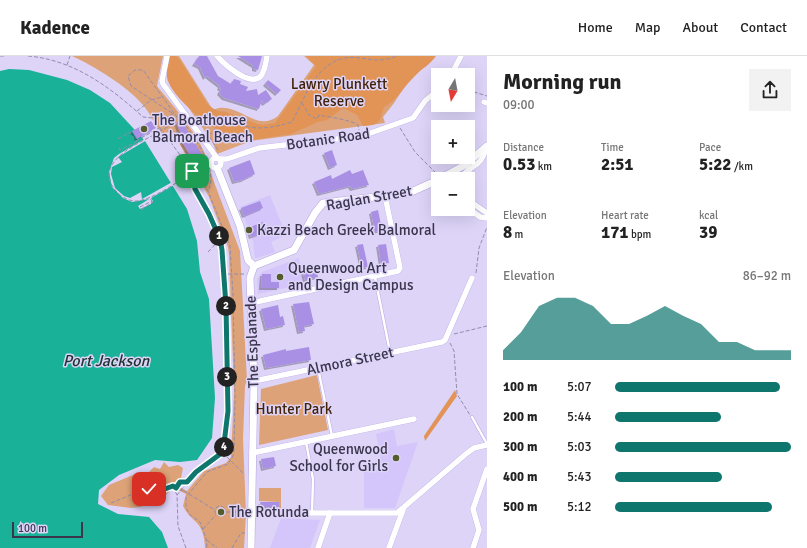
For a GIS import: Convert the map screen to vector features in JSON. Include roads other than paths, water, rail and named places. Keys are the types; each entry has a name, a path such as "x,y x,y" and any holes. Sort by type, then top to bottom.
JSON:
{"street":[{"path":"167,56 162,81 203,140 215,162 240,226 248,260 254,266"},
{"path":"217,56 239,74 254,79 260,77 268,56"},
{"path":"455,68 461,56"},
{"name":"Botanic Road","path":"215,162 259,148 373,134 413,118 425,100 431,95"},
{"path":"468,171 483,158 487,146"},
{"name":"Raglan Street","path":"449,172 465,165 487,146"},
{"name":"Raglan Street","path":"254,266 294,250 316,210 323,204 414,191 431,181"},
{"path":"251,304 398,271 400,268 385,196"},
{"path":"475,205 487,213"},
{"path":"475,213 480,217 487,218"},
{"name":"The Esplanade","path":"251,548 253,533 252,453 254,381 250,278 254,266"},
{"name":"Almora Street","path":"254,381 446,340 472,278"},
{"path":"252,453 414,419"},
{"path":"253,513 394,514 403,510 467,453 474,448 487,445"},
{"path":"473,548 479,530 473,509 487,469"},
{"path":"389,548 403,510"},
{"path":"318,548 330,513"}],"lane":[{"path":"375,276 390,353"},
{"path":"318,368 332,436"},
{"path":"472,417 487,445"},
{"path":"306,442 313,479 312,513"}],"water":[{"name":"Port Jackson","path":"9,69 29,70 67,80 90,90 110,103 145,141 187,209 197,241 200,272 209,299 215,398 212,438 197,460 180,462 155,460 119,475 99,490 98,504 118,514 149,517 162,532 168,548 0,548 0,71"}],"place":[{"name":"The Boathouse Balmoral Beach","path":"144,129"},
{"name":"Kazzi Beach Greek Balmoral","path":"249,230"},
{"name":"Queenwood Art and Design Campus","path":"280,277"},
{"name":"Queenwood School for Girls","path":"396,458"},
{"name":"The Rotunda","path":"221,512"}],"park label":[{"name":"Lawry Plunkett Reserve","path":"339,92"},
{"name":"Hunter Park","path":"294,409"}]}
